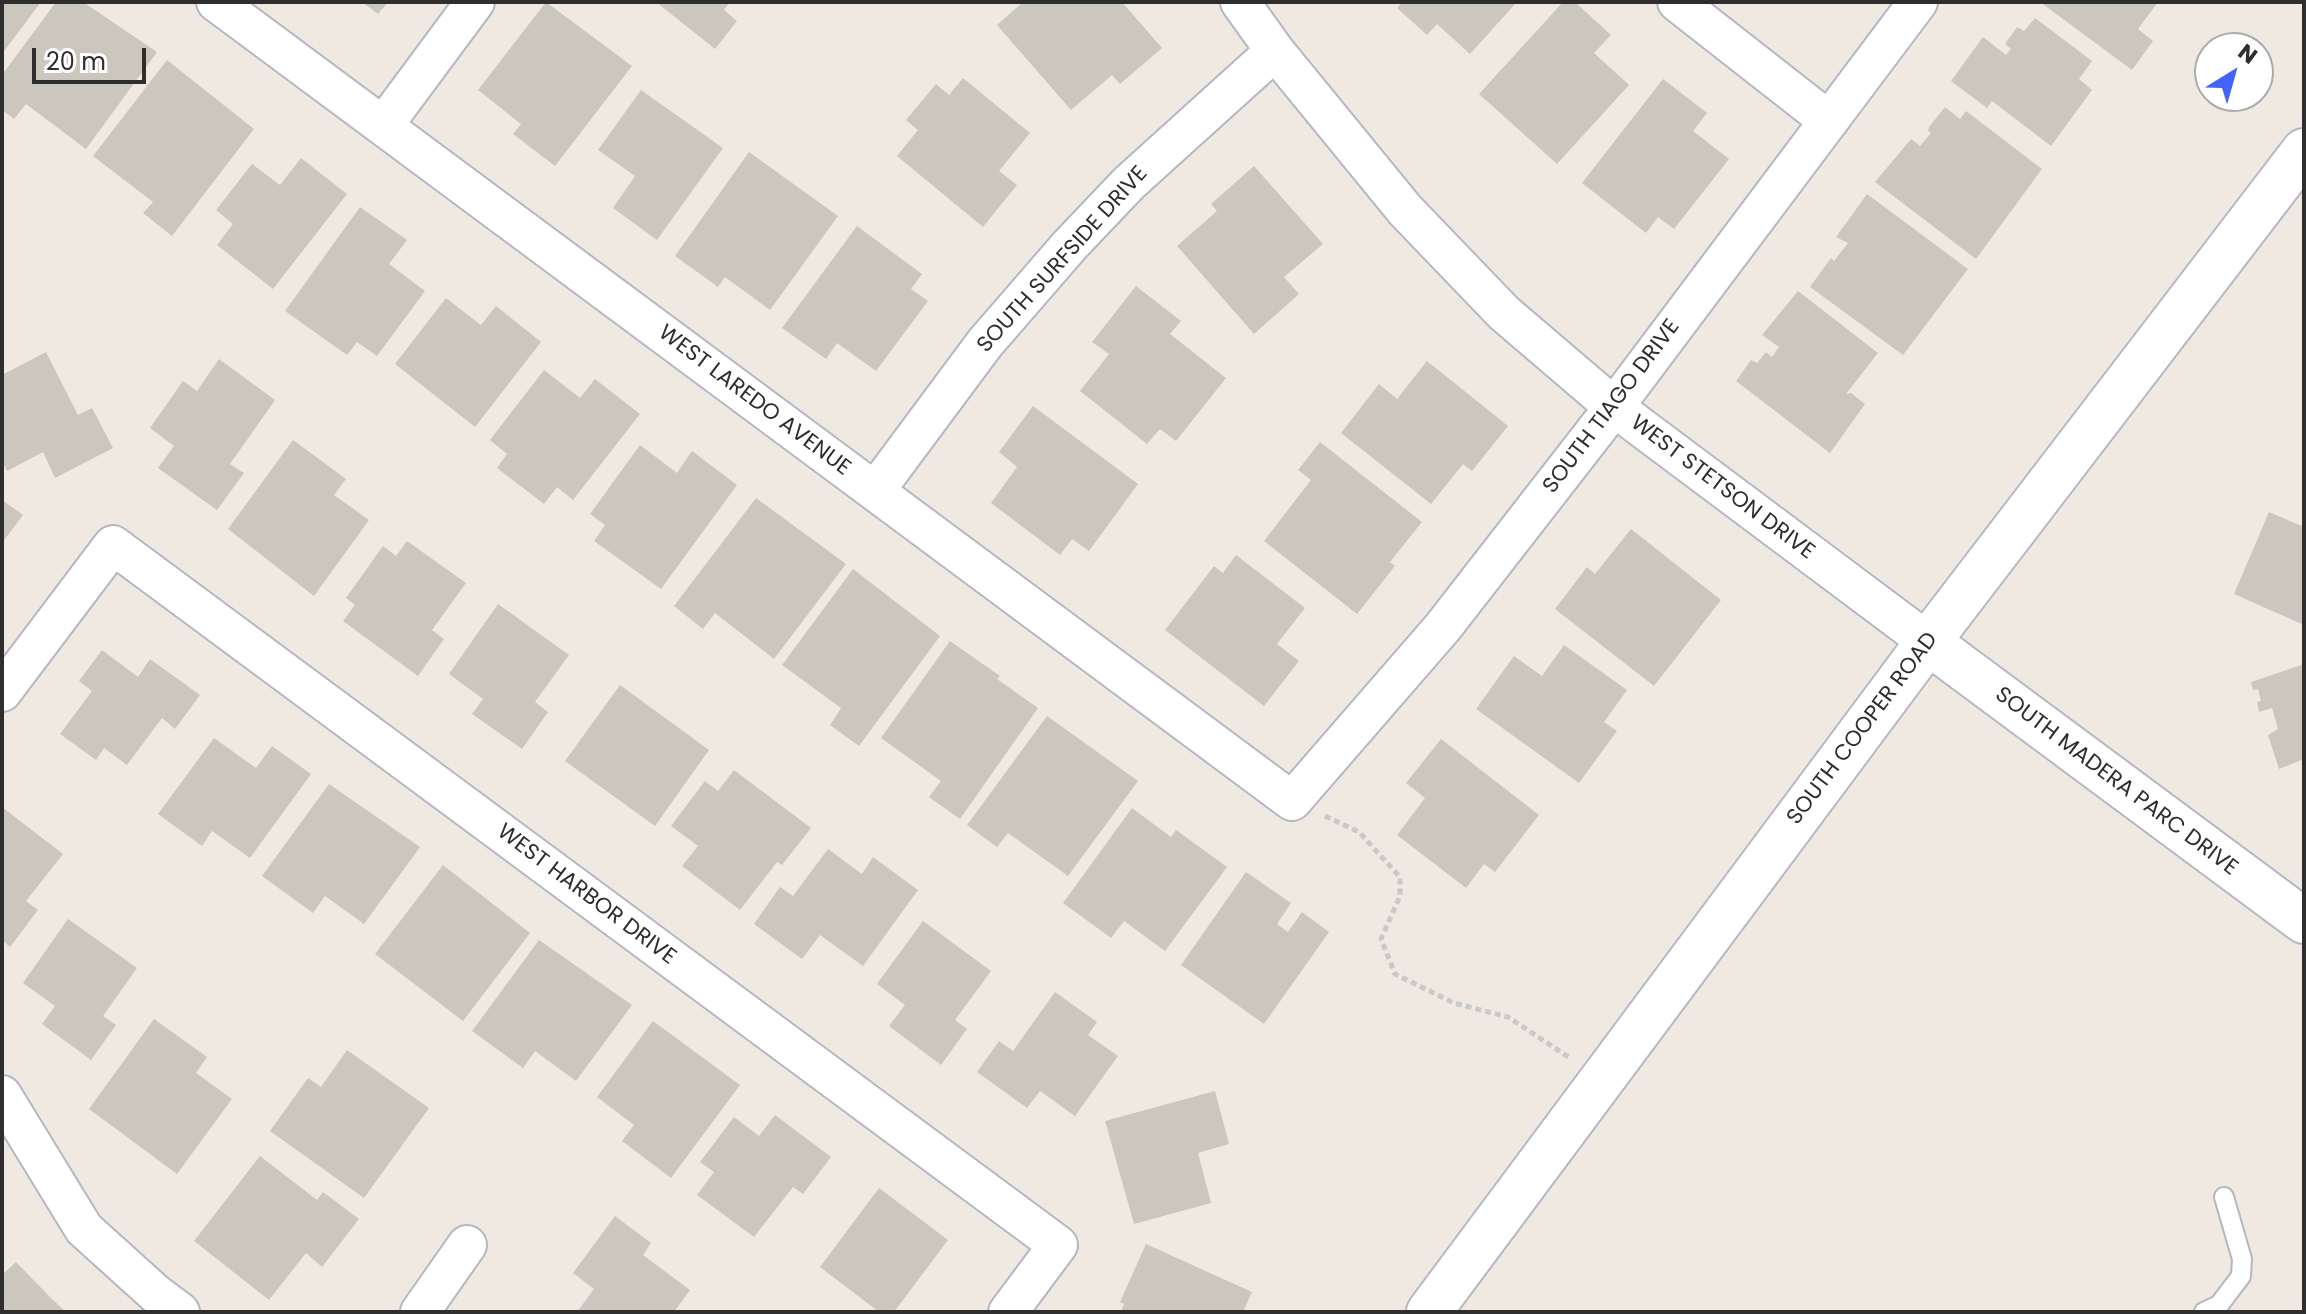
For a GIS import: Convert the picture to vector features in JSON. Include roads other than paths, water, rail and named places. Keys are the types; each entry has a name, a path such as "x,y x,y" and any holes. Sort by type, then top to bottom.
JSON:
{"main road":[{"name":"SOUTH COOPER ROAD","path":"1429,1312 1928,642 2304,151"},
{"name":"SOUTH MADERA PARC DRIVE","path":"1928,642 2304,921"}],"street":[{"name":"WEST LAREDO AVENUE","path":"216,2 1292,801"},
{"path":"383,126 475,2"},
{"name":"WEST STETSON DRIVE","path":"1240,2 1275,51 1405,210 1504,313 1614,407 1928,642"},
{"path":"1677,2 1829,121"},
{"name":"SOUTH TIAGO DRIVE","path":"1292,801 1443,627 1614,407 1918,2"},
{"name":"SOUTH SURFSIDE DRIVE","path":"875,491 985,343 1070,245 1129,183 1275,51"},
{"name":"WEST HARBOR DRIVE","path":"2,692 113,545 1058,1245 1008,1312"},
{"path":"2,1095 84,1229 180,1312"},
{"path":"420,1312 467,1245"}],"lane":[{"path":"2204,1312 2219,1305 2241,1276 2242,1259 2224,1197"}]}
